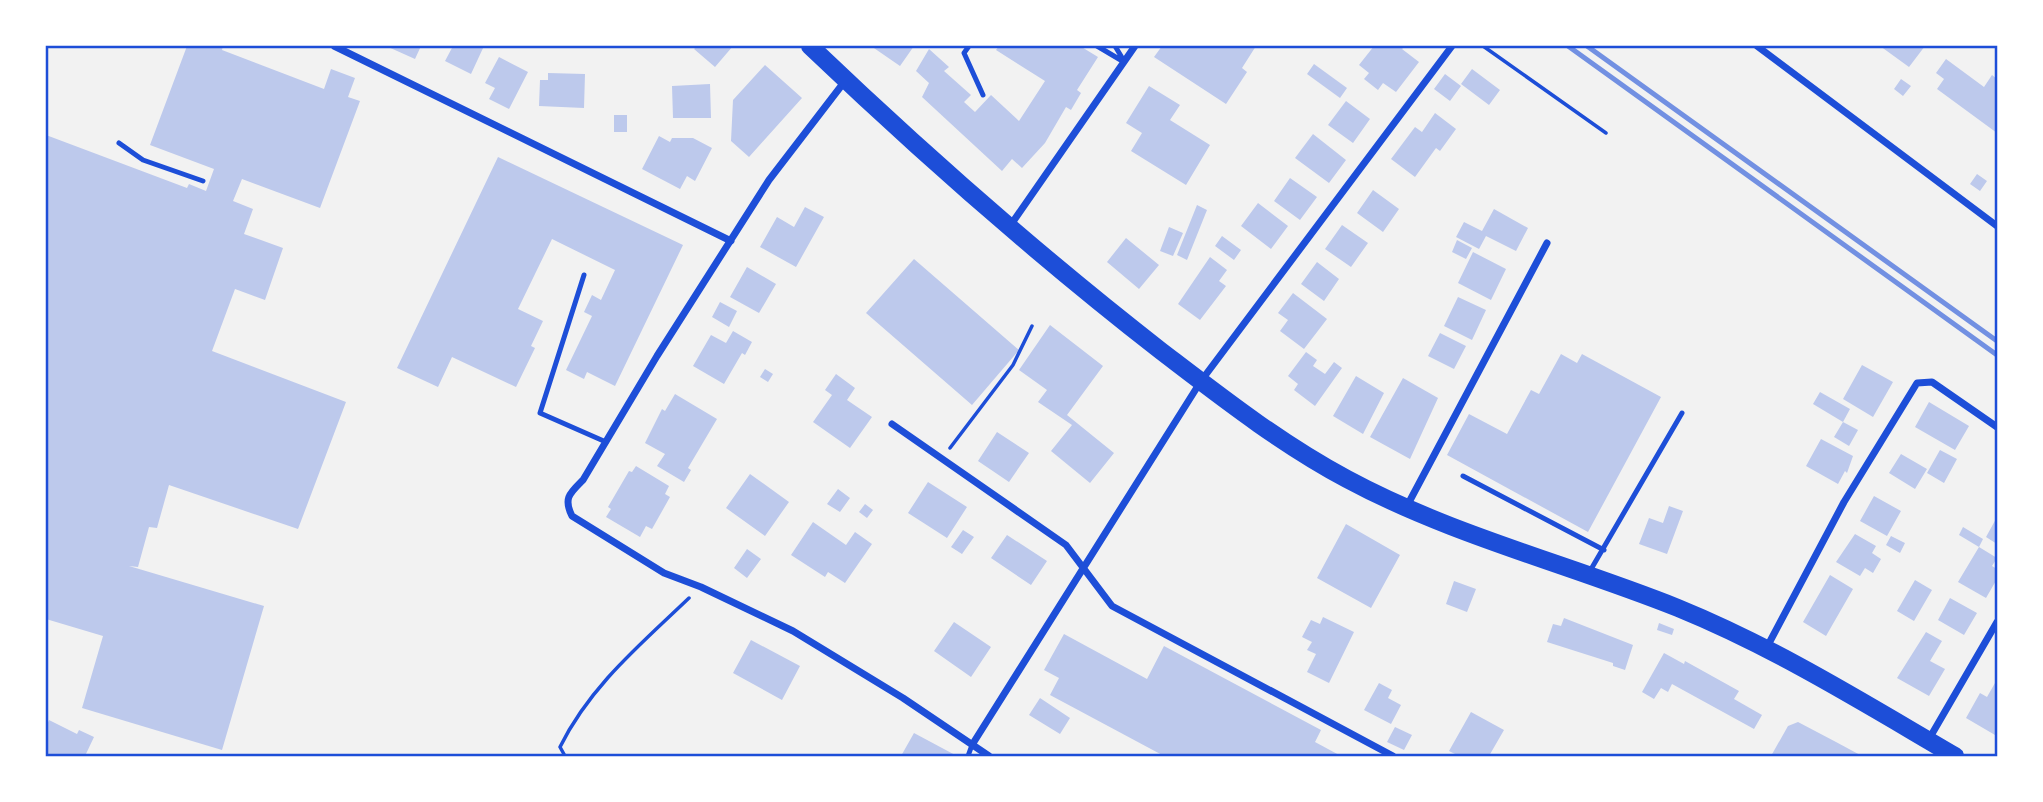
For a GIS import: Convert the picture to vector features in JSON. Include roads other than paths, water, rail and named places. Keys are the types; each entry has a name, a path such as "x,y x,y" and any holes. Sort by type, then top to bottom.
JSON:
{"main road":[{"path":"801,46 846,80"},
{"path":"810,46 1009,227 1201,381 1342,477 1405,509 1588,574 1767,647 1955,757"}],"street":[{"path":"334,46 731,241"},
{"path":"1009,227 1135,46"},
{"path":"972,745 1201,381 1452,46"},
{"path":"1757,46 1997,226"},
{"path":"846,80 769,180 583,480 569,494 567,505 572,516 664,573 701,587 793,631 903,698 989,757"},
{"path":"1405,509 1547,243"},
{"path":"1767,647 1844,502 1917,383 1932,382 1997,427"},
{"path":"892,424 1066,545 1112,606 1393,757"},
{"path":"1928,741 1997,622"}],"lane":[{"path":"969,46 964,53 983,95"},
{"path":"1097,46 1124,62"},
{"path":"1115,46 1124,62"},
{"path":"119,144 143,160 203,181"},
{"path":"584,275 540,413 606,442"},
{"path":"1588,574 1682,413"},
{"path":"1463,476 1604,550"},
{"path":"968,757 972,745"}],"railway":[{"path":"1568,46 1997,355"},
{"path":"1587,46 1997,341"}]}
